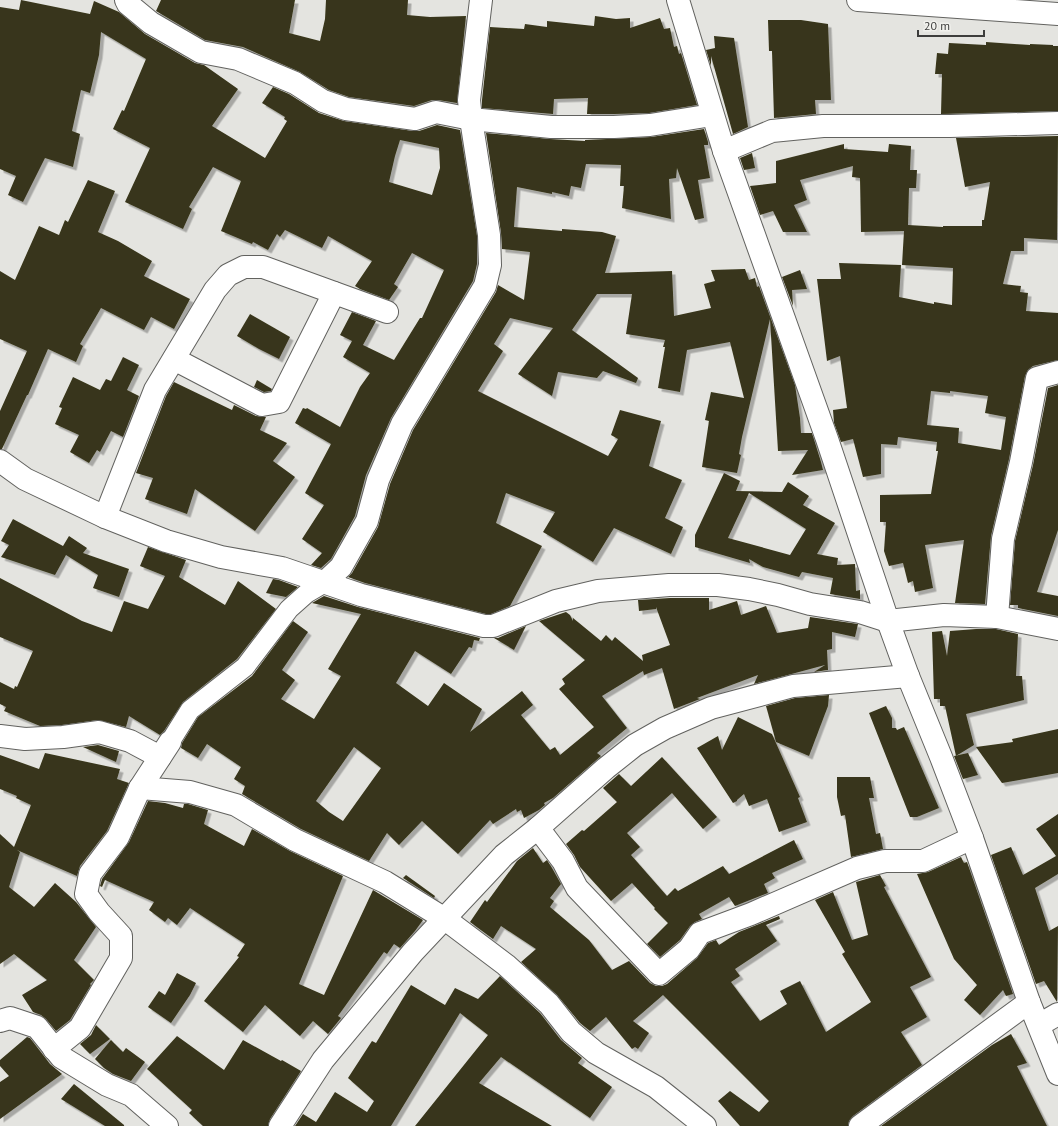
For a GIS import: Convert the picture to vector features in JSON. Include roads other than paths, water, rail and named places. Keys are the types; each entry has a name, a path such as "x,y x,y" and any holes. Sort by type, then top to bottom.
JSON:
{"street":[{"path":"126,0 128,4 152,23 201,52 238,59 295,84 323,100 346,109 415,118 436,112 471,119 551,127 614,127 650,125 712,115"},
{"path":"54,1049 80,1028 122,958 121,936 99,912 86,894 90,874 118,836 140,788 190,710 245,667 289,609 307,593 324,583 341,567 367,521 378,480 402,424 485,286 490,265 489,235 469,100 481,0"},
{"path":"678,0 724,151 827,439 888,621 908,676 972,838 1029,1002 1058,1074"},
{"path":"858,0 1058,14"},
{"path":"724,151 772,131 823,126 950,126 1058,123"},
{"path":"105,517 155,390 215,290 228,275 244,267 263,268 387,312"},
{"path":"174,359 262,405 279,402 334,293"},
{"path":"997,616 1003,539 1021,462 1037,378 1058,372"},
{"path":"0,461 25,479 105,517 166,541 221,557 282,568 362,595 484,626 493,626 556,601 598,591 669,585 718,585 749,589 810,604 860,612 888,621 944,615 997,616 1058,629"},
{"path":"280,1126 323,1060 413,952 504,854 538,828 606,768 635,745 665,728 711,708 793,686 908,676"},
{"path":"0,736 25,739 63,737 99,732 165,749"},
{"path":"140,788 190,792 236,805 295,840 385,882 445,919 506,965 549,1004 571,1032 596,1053 656,1087 705,1126"},
{"path":"538,828 563,862 577,888 659,974 689,949 700,933 751,914 857,868 885,861 922,861 972,838"},
{"path":"860,1126 1029,1002"},
{"path":"1039,1025 1058,1014"},
{"path":"0,1021 10,1018 37,1027 61,1057 107,1085 131,1096 166,1126"}]}
